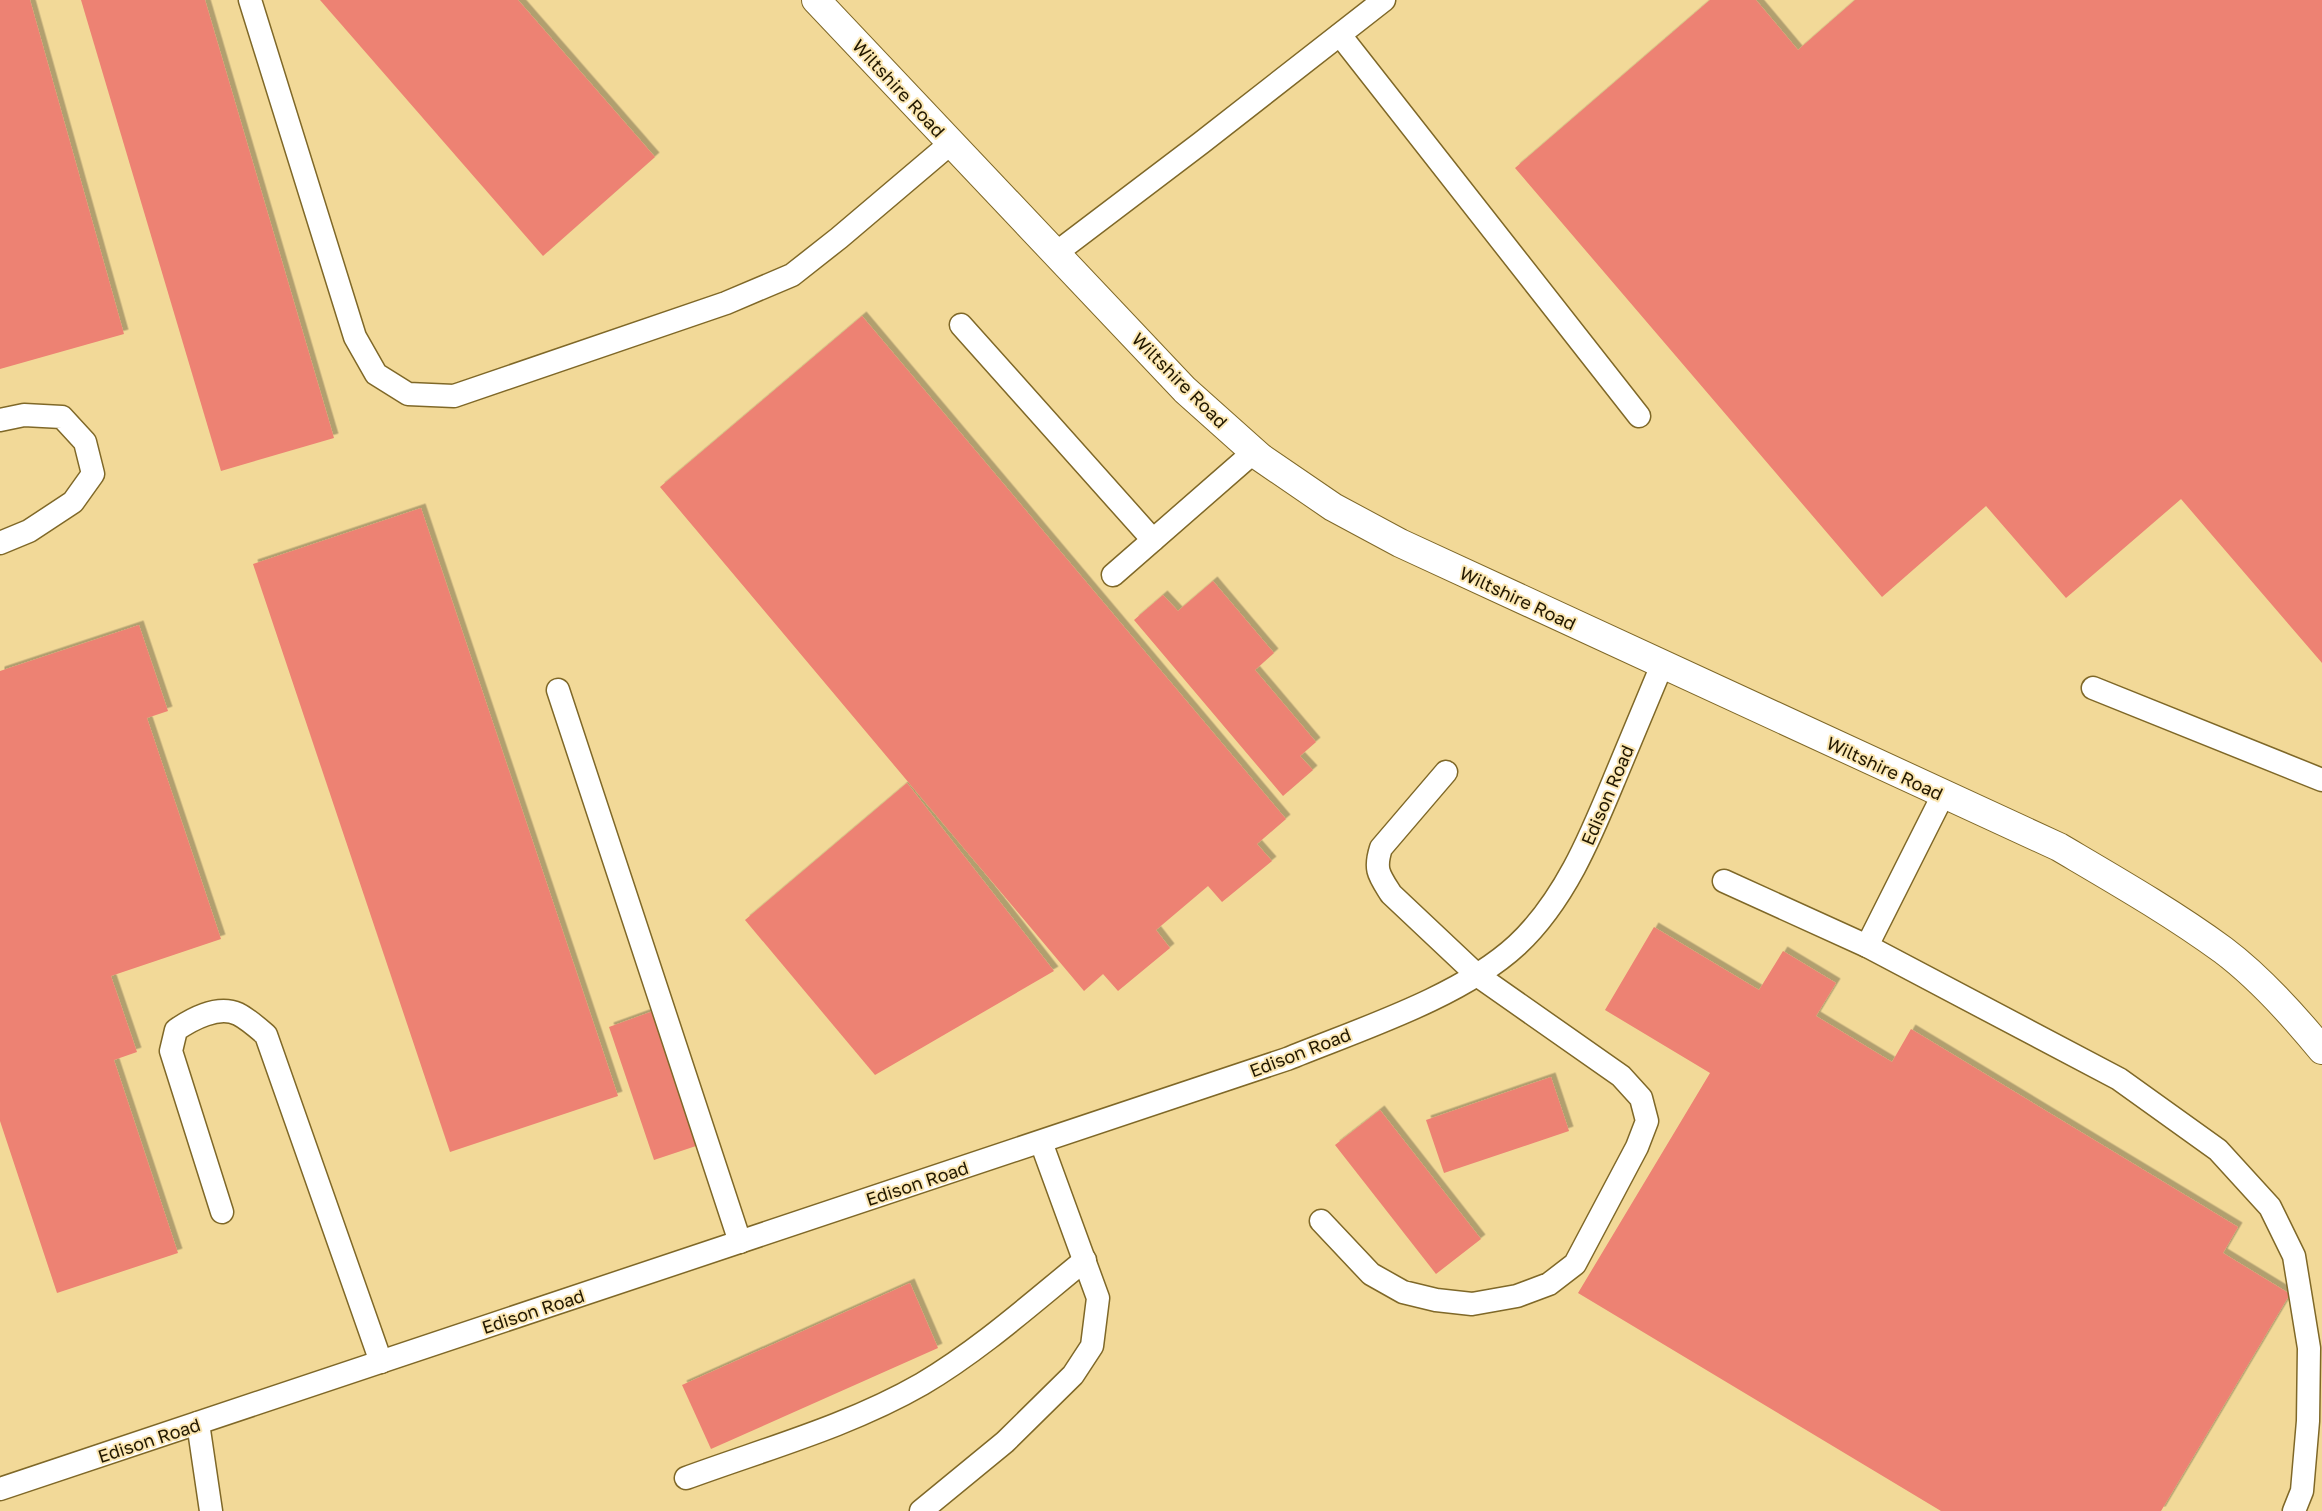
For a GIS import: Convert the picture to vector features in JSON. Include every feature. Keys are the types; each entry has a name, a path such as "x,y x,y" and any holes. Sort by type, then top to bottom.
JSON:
{"street":[{"name":"Wiltshire Road","path":"816,0 1186,390 1254,451 1333,507 1400,543 2059,848 2152,901 2225,952 2292,1013 2322,1050"}],"lane":[{"path":"250,0 355,336 376,374 408,394 454,396 726,303 792,275 839,238 950,143"},
{"path":"1056,252 1201,143 1384,0"},
{"path":"1340,34 1639,416"},
{"path":"961,325 1153,540"},
{"path":"0,420 24,415 62,418 85,442 93,474 73,502 30,531 0,544"},
{"path":"1114,575 1254,451"},
{"name":"Edison Road","path":"0,1489 1287,1059 1426,1002 1477,975 1517,946 1551,906 1588,842 1662,664"},
{"path":"2093,688 2322,780"},
{"path":"558,690 740,1242"},
{"path":"1320,1221 1371,1274 1403,1292 1436,1300 1472,1304 1517,1296 1549,1284 1576,1264 1638,1147 1647,1121 1641,1098 1621,1076 1477,975 1391,894 1382,879 1376,863 1381,848 1446,772"},
{"path":"1867,946 1943,795"},
{"path":"1724,881 1867,946 2119,1079 2218,1150 2270,1207 2294,1256 2309,1348 2308,1421 2302,1491 2294,1511"},
{"path":"222,1212 171,1051 176,1030 191,1019 214,1012 236,1013 266,1035 382,1362"},
{"path":"920,1511 1005,1442 1073,1375 1092,1346 1098,1298 1041,1142"},
{"path":"686,1478 860,1415 921,1384 972,1351 1085,1260"},
{"path":"198,1423 210,1511"}],"building":[{"path":"0,0 30,0 124,334 0,369"},
{"path":"81,0 205,0 334,438 221,471"},
{"path":"320,0 518,0 655,157 543,256"},
{"path":"1710,0 1756,0 1798,50 1855,0 2322,0 2322,663 2181,499 2066,598 1986,506 1882,597 1515,168"},
{"path":"862,316 1286,819 1257,844 1272,861 1222,902 1208,886 1156,930 1170,948 1118,991 1103,974 1084,991 660,487"},
{"path":"421,508 618,1096 450,1152 253,564"},
{"path":"1213,581 1274,653 1255,670 1316,742 1300,756 1313,770 1283,796 1134,620 1163,595 1178,611"},
{"path":"139,625 168,711 147,718 221,939 111,976 137,1052 114,1060 178,1253 57,1293 0,1121 0,671"},
{"path":"907,783 1054,971 875,1075 745,920"},
{"path":"1654,927 1759,990 1783,951 1836,983 1816,1016 1892,1062 1911,1029 2238,1227 2223,1253 2290,1294 2161,1511 1941,1511 1578,1293 1710,1073 1605,1010"},
{"path":"656,1010 702,1144 654,1160 609,1027"},
{"path":"1551,1077 1569,1131 1444,1173 1426,1120"},
{"path":"1380,1110 1481,1239 1436,1274 1335,1145"},
{"path":"910,1283 938,1348 711,1449 682,1385"}]}
